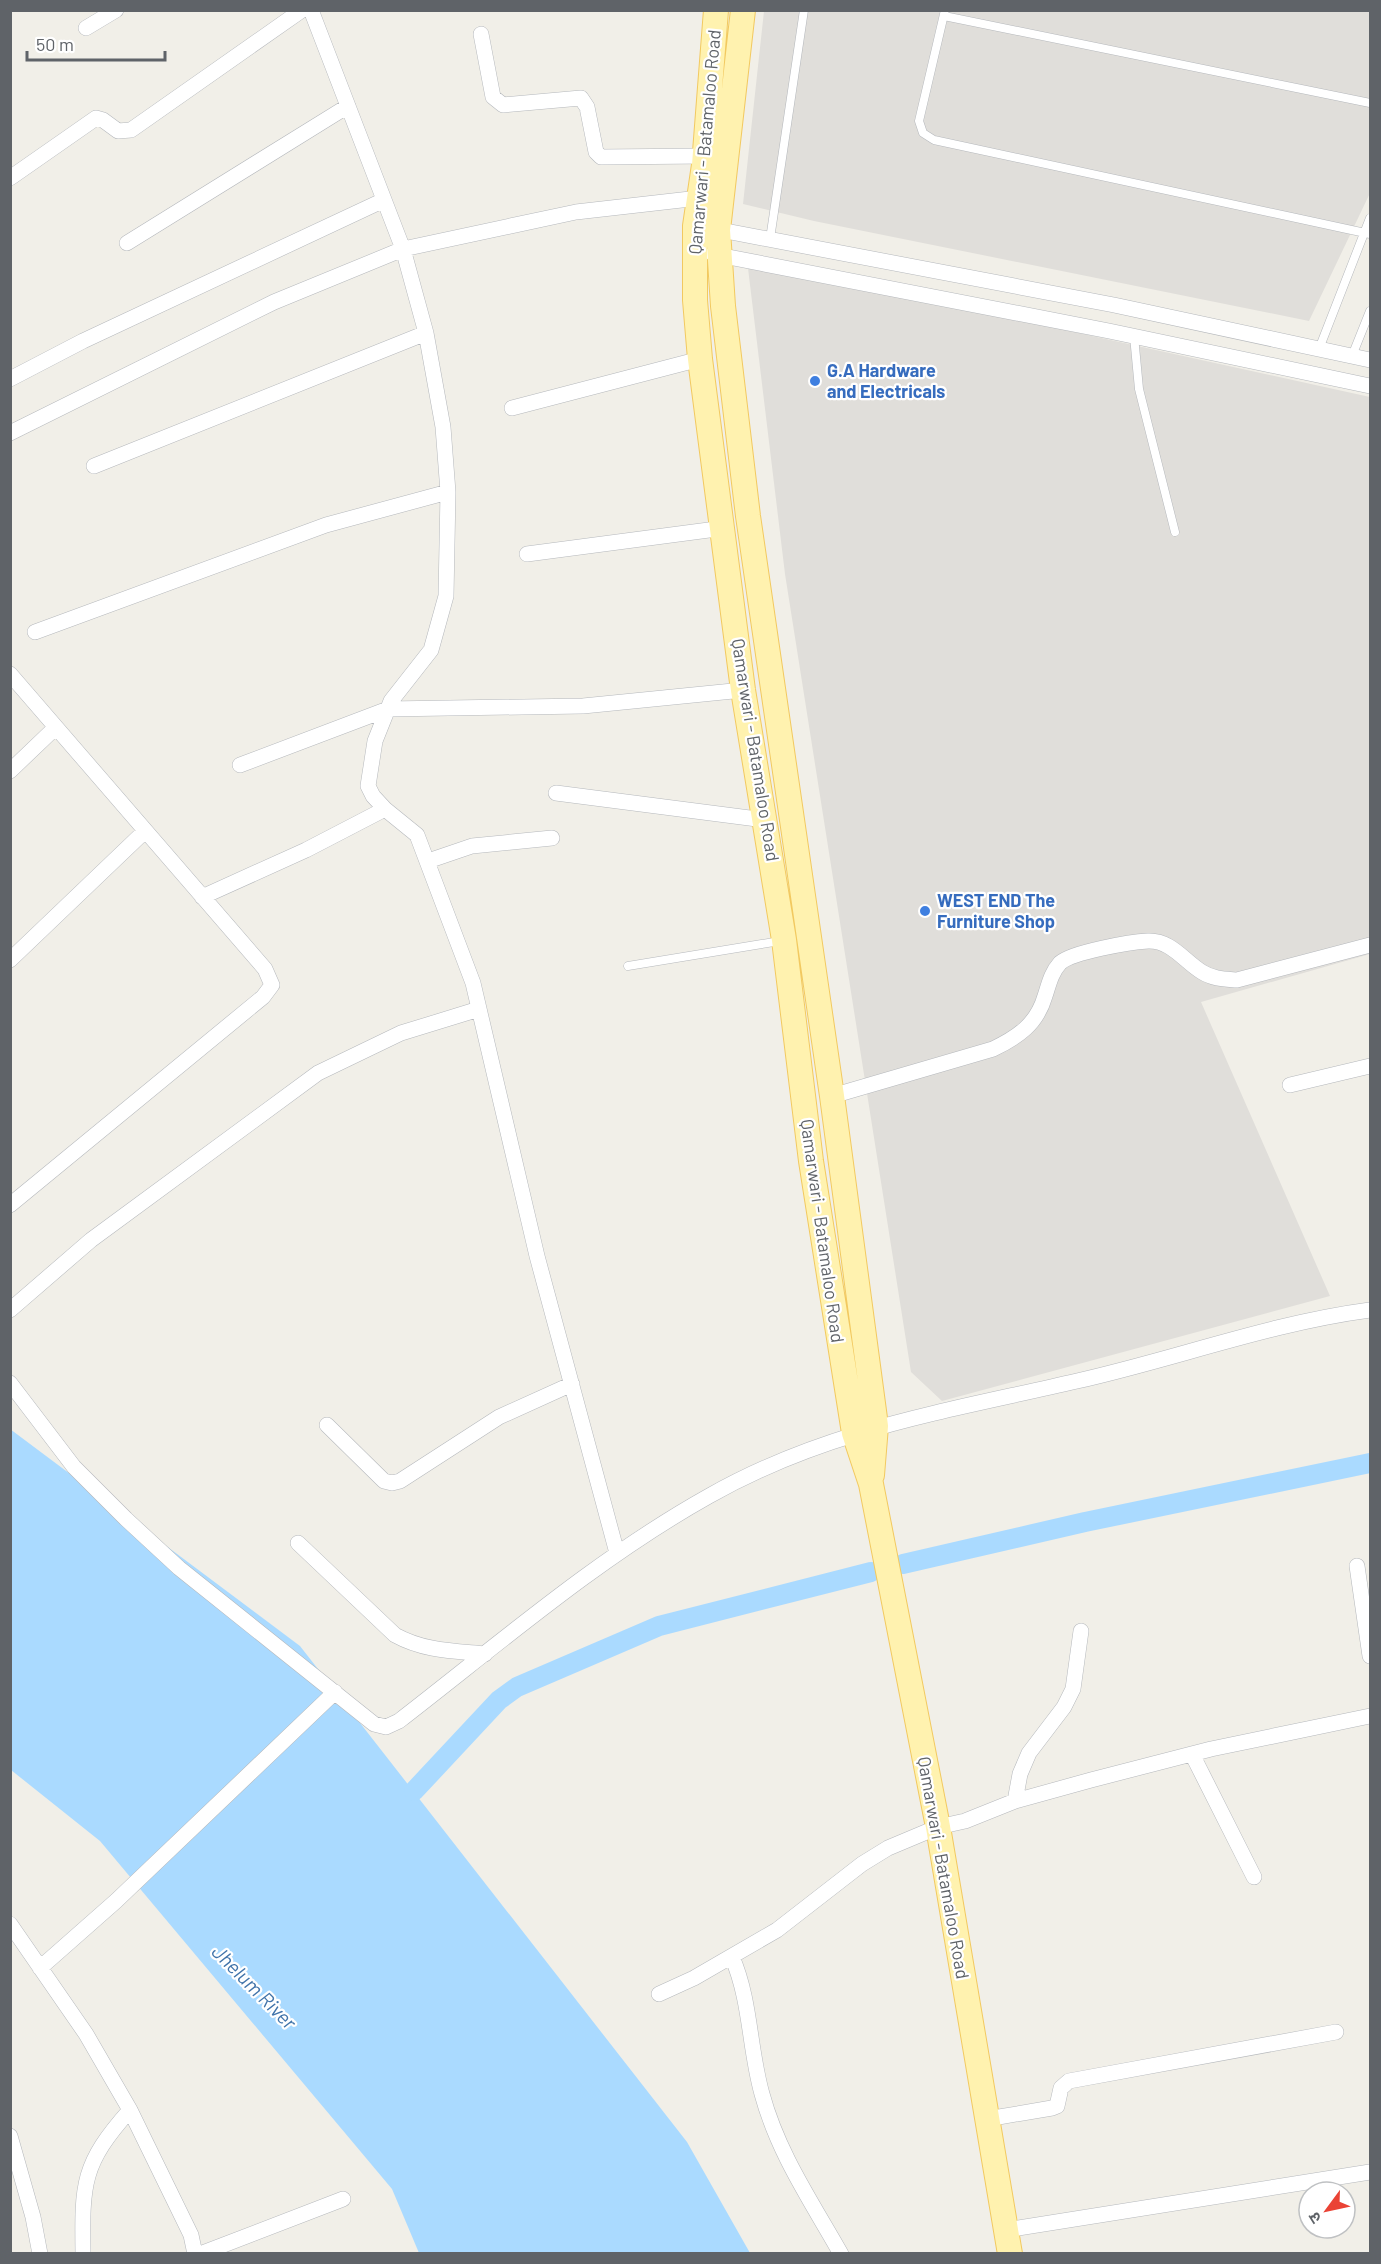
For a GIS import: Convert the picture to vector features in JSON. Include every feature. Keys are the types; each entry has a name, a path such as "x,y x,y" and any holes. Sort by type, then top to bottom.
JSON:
{"main road":[{"name":"Qamarwari - Batamaloo Road","path":"716,10 699,198 706,228 720,256 750,528 832,1096 871,1484 938,1827 1008,2242"},
{"name":"Qamarwari - Batamaloo Road","path":"743,10 706,228 695,251 695,300 700,359 724,528 743,690 784,940 811,1161 865,1430"}],"street":[{"path":"86,28 116,10"},
{"path":"10,178 90,121 99,118 118,131 131,130 302,10"},
{"path":"311,10 403,249 426,333 443,427 448,492 446,596 443,607 431,650 399,689 387,709 375,741 368,781 373,796 417,835 472,983 537,1256 617,1553"},
{"path":"481,34 493,97 498,103 503,105 581,98 587,107 596,152 601,157 704,156"},
{"path":"127,243 348,106"},
{"path":"10,433 274,302 403,249 576,212 699,198"},
{"path":"10,379 83,341 384,200"},
{"path":"706,228 1114,305 1371,360"},
{"path":"695,251 1134,336 1371,386"},
{"path":"94,466 426,333"},
{"path":"512,408 700,359"},
{"path":"35,632 326,525 448,492"},
{"path":"527,554 724,528"},
{"path":"10,674 271,978 270,990 10,1205"},
{"path":"240,765 387,709 583,706 743,690"},
{"path":"10,771 55,728"},
{"path":"556,793 765,820"},
{"path":"202,897 306,850 386,809"},
{"path":"10,960 145,831"},
{"path":"428,861 472,846 552,838"},
{"path":"832,1096 993,1049 1013,1039 1030,1025 1042,1008 1052,974 1062,962 1077,955 1150,941 1169,946 1201,972 1218,979 1237,980 1371,945"},
{"path":"10,1310 91,1240 318,1073 401,1034 479,1009"},
{"path":"1290,1085 1371,1066"},
{"path":"10,1383 74,1467 179,1568 330,1697 374,1724 386,1727 399,1721 617,1553 708,1496 772,1463 865,1430 1079,1381 1278,1329 1371,1310"},
{"path":"327,1425 384,1480 392,1484 499,1418 572,1384"},
{"path":"298,1543 395,1635 412,1644 430,1649 485,1654"},
{"path":"1358,1566 1371,1656"},
{"path":"1016,1801 1020,1774 1029,1753 1064,1707 1073,1689 1081,1631"},
{"path":"40,1968 116,1901 330,1697"},
{"path":"658,1994 732,1957 777,1930 862,1864 888,1848 938,1827 966,1821 1016,1801 1192,1754 1371,1716"},
{"path":"1192,1754 1254,1877"},
{"path":"10,1924 86,2034 130,2110 191,2235 195,2253"},
{"path":"732,1957 746,1993 761,2092 774,2132 790,2168 841,2253"},
{"path":"987,2119 1057,2106 1061,2088 1069,2081 1336,2032"},
{"path":"82,2253 84,2185 93,2157 130,2110"},
{"path":"10,2136 33,2217 39,2253"},
{"path":"1008,2242 1371,2172"},
{"path":"200,2253 343,2199"}],"lane":[{"path":"770,239 804,10"},
{"path":"1367,233 934,140 923,133 919,121 944,13 1371,103"},
{"path":"1319,349 1367,233 1371,218"},
{"path":"1352,356 1371,311"},
{"path":"1134,336 1139,389 1175,532"},
{"path":"628,966 784,940"}],"shaded area":[{"path":"764,11 1370,11 1370,193 1309,321 814,221 743,204"},
{"path":"747,260 1370,397 1370,954 1201,1002 1330,1296 942,1401 911,1372 785,574"}],"water":[{"name":"Jhelum River","path":"10,1429 300,1646 687,2142 750,2253 419,2253 392,2189 100,1841 11,1770"}],"waterway":[{"path":"903,1564 1085,1522 1370,1463"},
{"path":"414,1791 499,1700 517,1687 659,1626 871,1572"}],"place":[{"name":"G.A Hardware and Electricals","path":"815,381"},
{"name":"WEST END The Furniture Shop","path":"925,911"}]}
